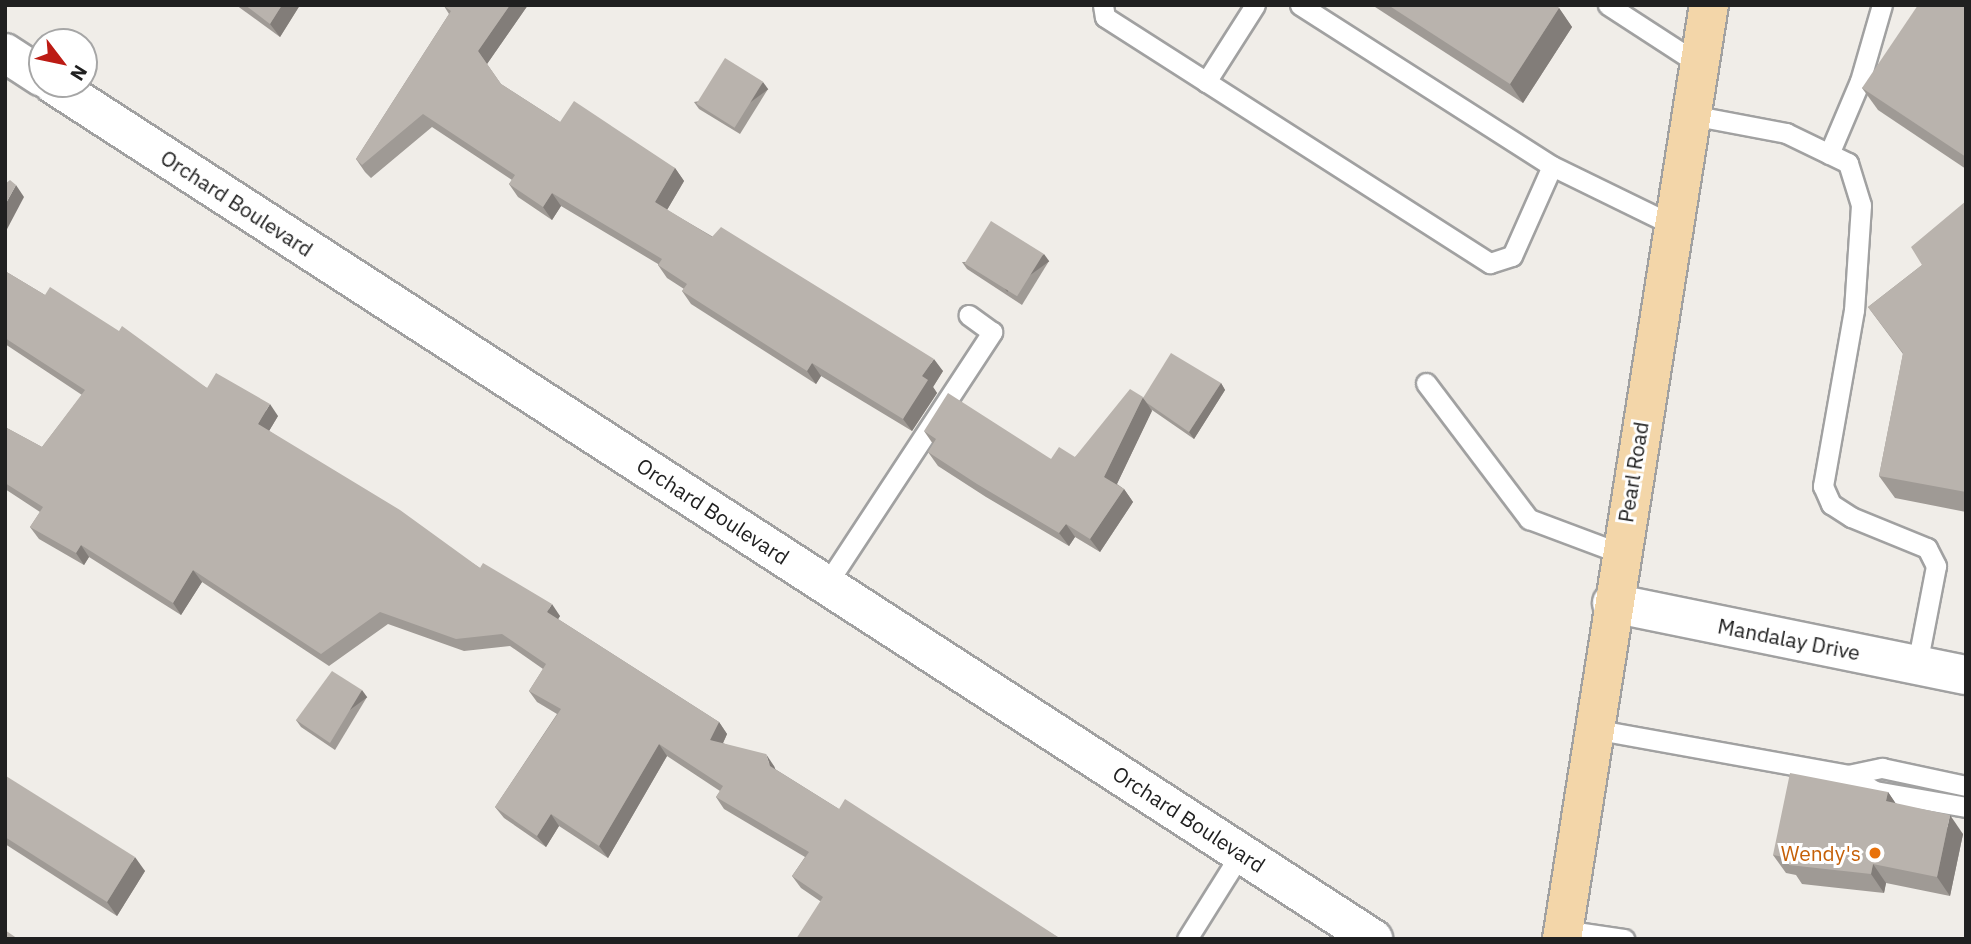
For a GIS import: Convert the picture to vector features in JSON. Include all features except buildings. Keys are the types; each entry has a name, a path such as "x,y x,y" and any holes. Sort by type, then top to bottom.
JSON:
{"main road":[{"name":"Pearl Road","path":"1563,934 1612,603 1709,5"}],"street":[{"path":"5,53 28,68"},
{"name":"Orchard Boulevard","path":"75,98 1373,939"},
{"name":"Mandalay Drive","path":"1612,603 1966,675"}],"lane":[{"path":"1103,5 1105,17 1490,263 1512,256 1552,166"},
{"path":"1206,82 1255,5"},
{"path":"1300,5 1552,166 1674,225"},
{"path":"1608,5 1699,64"},
{"path":"1829,153 1860,81 1882,5"},
{"path":"1691,115 1786,133 1848,163 1861,205 1854,310 1823,485 1831,504 1851,517 1927,548 1937,566 1917,665"},
{"path":"826,585 992,332 969,315"},
{"path":"1426,383 1529,519 1620,554"},
{"path":"1593,729 1848,775 1875,791 1966,807"},
{"path":"1848,775 1882,768 1966,786"},
{"path":"1187,939 1241,853"},
{"path":"1563,934 1624,939"}],"place":[{"name":"Wendy's","path":"1875,853"}]}
